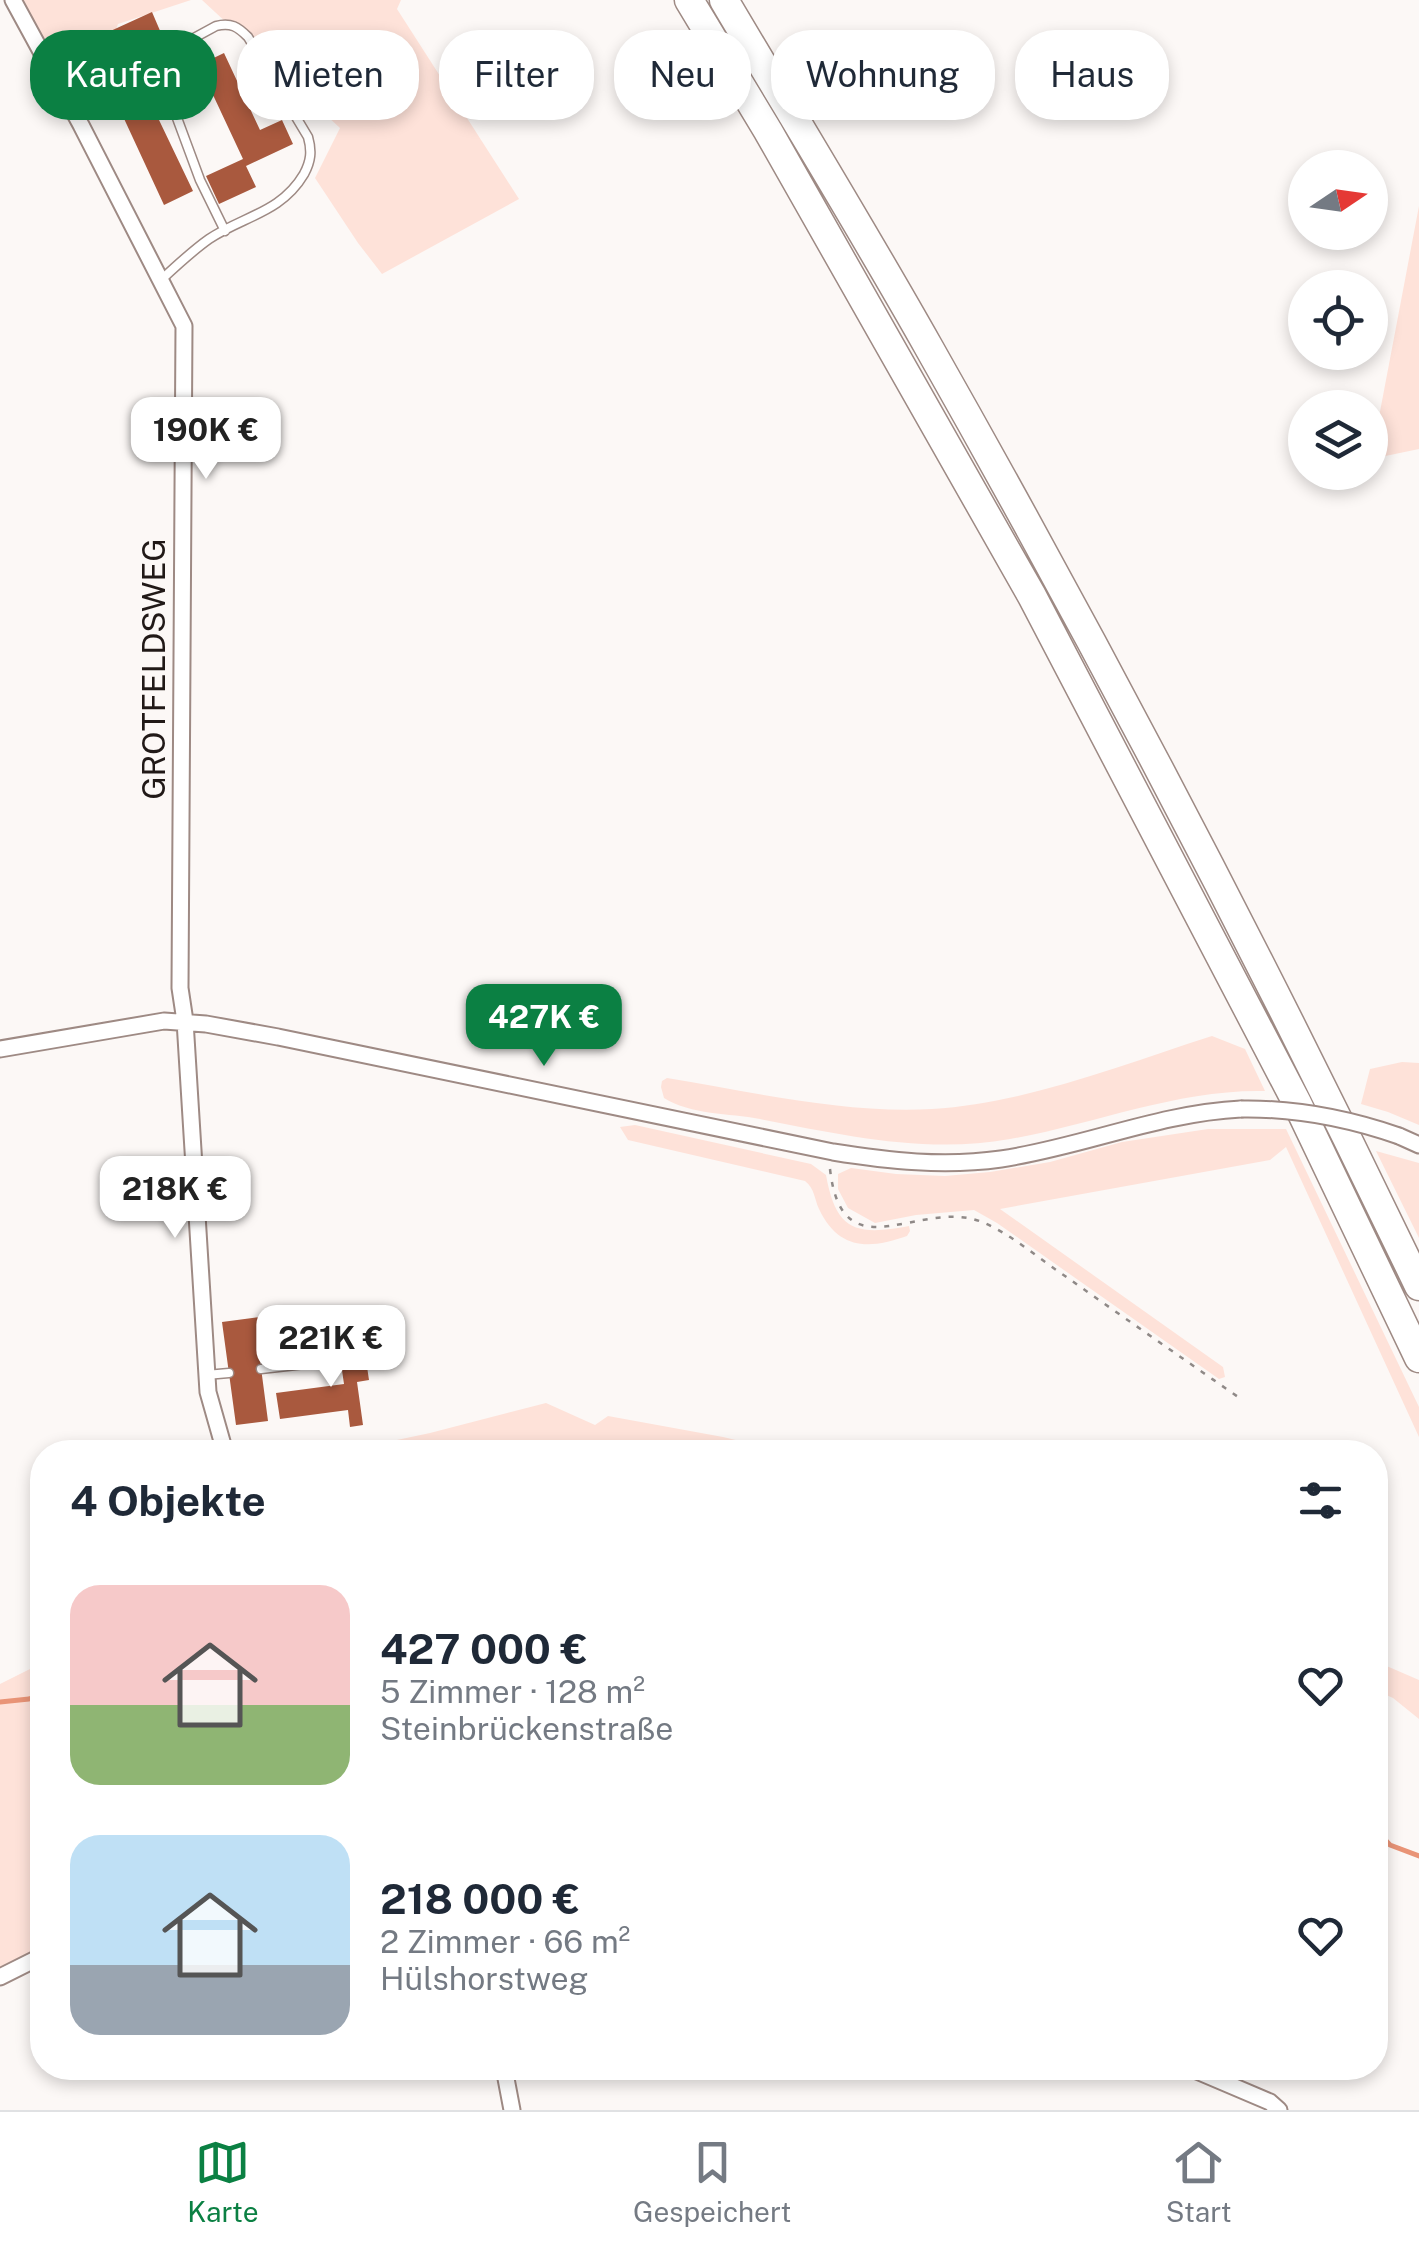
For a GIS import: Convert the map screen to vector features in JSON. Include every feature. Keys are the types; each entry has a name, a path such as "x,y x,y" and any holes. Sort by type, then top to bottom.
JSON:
{"highway":[{"path":"689,0 787,163 1032,596 1288,1086 1419,1358"},
{"path":"724,0 928,344 1067,598 1294,1029 1419,1286"}],"street":[{"name":"GROTFELDSWEG","path":"13,0 184,326 180,988 206,1375 222,1440"},
{"path":"0,1049 185,1020 832,1152 916,1163 1004,1158 1164,1120 1241,1109 1306,1112 1358,1122 1419,1146"},
{"path":"0,1978 30,1962"},
{"path":"506,2080 512,2110"},
{"path":"1218,2080 1270,2102 1278,2110"}],"lane":[{"path":"161,280 210,238 225,231 276,205 288,196 309,165 312,149 308,136 248,37 237,26 226,24 159,57 157,64 200,180 225,231"},
{"path":"261,1370 330,1361"},
{"path":"206,1375 229,1373"}],"path":[{"path":"832,1152 832,1190 845,1215 855,1222 877,1228 934,1218 979,1220 1240,1399"}],"shaded area":[{"path":"14,0 191,0 118,24 116,30 30,30"},
{"path":"202,0 401,0 397,9 410,30 237,30"},
{"path":"419,43 439,74 439,120 468,120 519,199 382,274 315,178 340,128 331,120 419,120"},
{"path":"1419,206 1419,449 1388,455 1388,390 1384,390"},
{"path":"1212,1036 1245,1049 1265,1091 1200,1096 1042,1133 979,1143 885,1141 698,1111 664,1098 661,1087 667,1078 833,1105 932,1109 1039,1091"},
{"path":"1402,1062 1419,1063 1419,1125 1361,1104 1370,1069"},
{"path":"635,1125 811,1164 826,1175 836,1208 851,1225 875,1230 909,1226 910,1231 907,1236 880,1243 846,1239 827,1223 805,1181 628,1140 620,1127"},
{"path":"1208,1129 1286,1129 1419,1407 1419,1437 1286,1147 1270,1160 1000,1209 1223,1367 1225,1377 1219,1379 974,1210 875,1223 848,1208 838,1189 838,1174 851,1168 945,1176 990,1172 1050,1162 1122,1142"},
{"path":"1376,1151 1419,1163 1419,1238"},
{"path":"546,1403 595,1425 608,1416 736,1440 397,1440"},
{"path":"1388,1667 1419,1680 1419,1719 1388,1696"},
{"path":"30,1669 30,1962 0,1977 0,1684"}],"building":[{"path":"152,12 160,30 113,30"},
{"path":"224,53 237,81 237,120 255,120 260,130 282,120 293,144 246,166 256,187 219,204 206,176 243,159 217,103 217,56"},
{"path":"125,120 159,120 193,191 164,205"},
{"path":"333,1307 337,1334 258,1345 268,1421 236,1425 222,1322"},
{"path":"363,1340 369,1380 357,1382 363,1425 350,1427 348,1410 280,1419 276,1393 344,1384 338,1343"}],"waterway":[{"path":"0,1702 30,1699"},
{"path":"1388,1843 1419,1856"}]}
